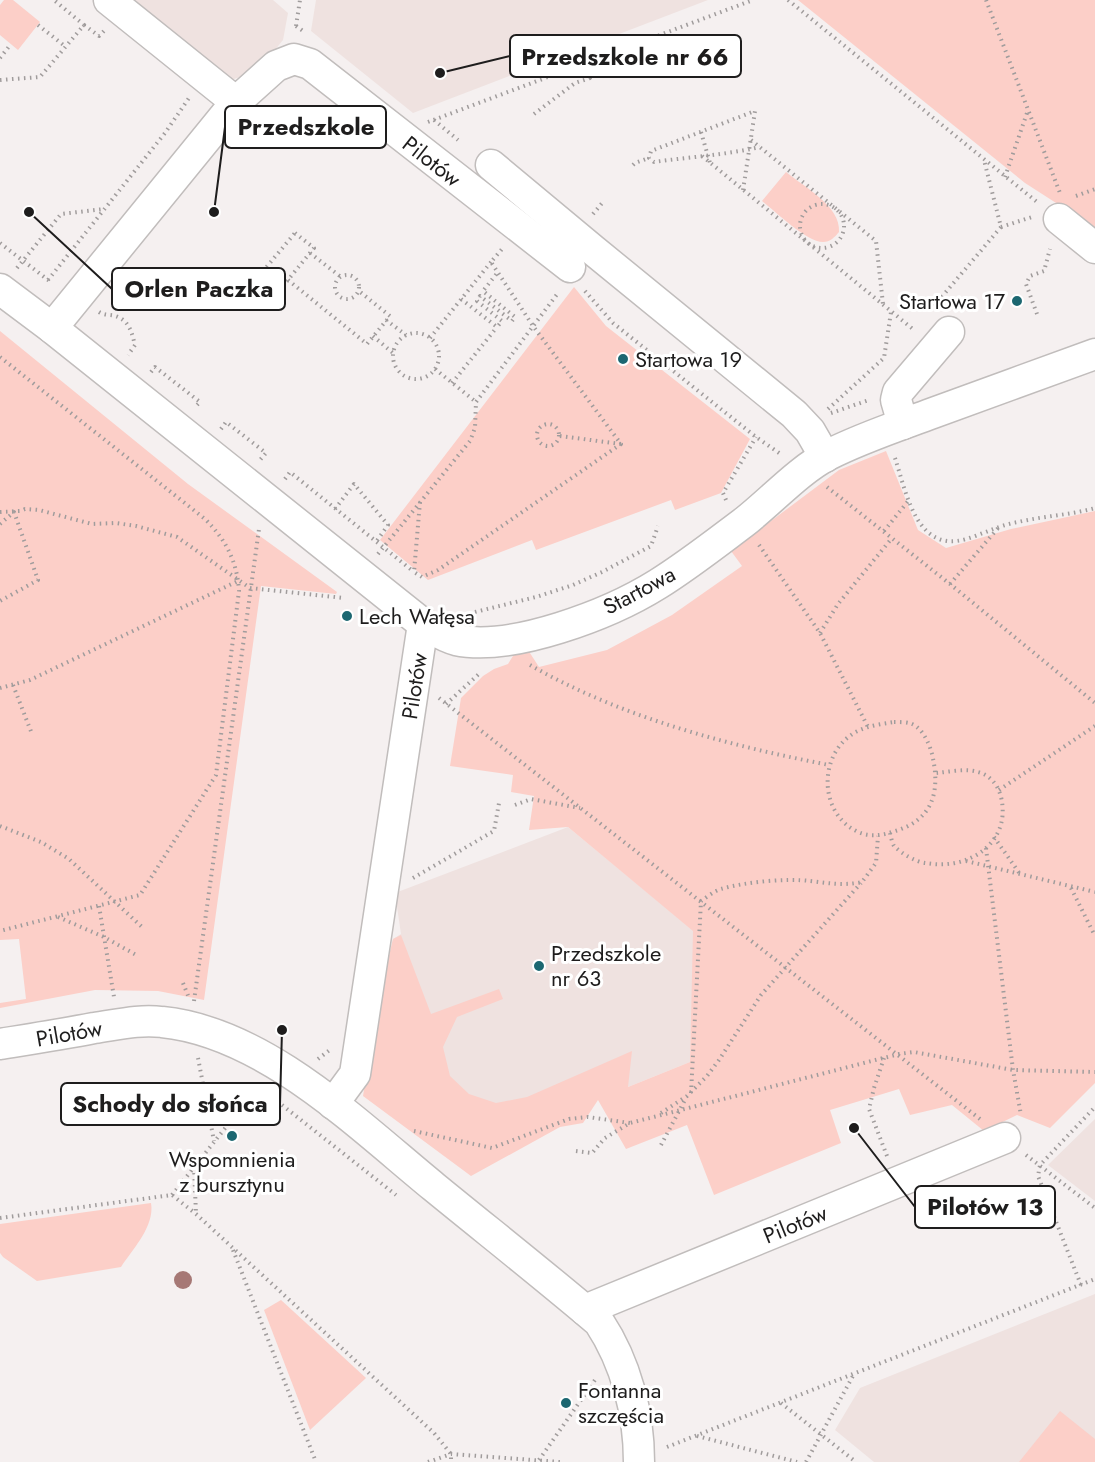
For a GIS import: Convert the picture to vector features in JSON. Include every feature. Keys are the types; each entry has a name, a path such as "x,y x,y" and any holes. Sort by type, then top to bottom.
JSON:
{"street":[{"path":"109,0 236,102"},
{"name":"Pilotów","path":"52,328 236,102 276,66 294,59 310,64 519,228 569,281"},
{"path":"491,165 794,414 810,432 815,464"},
{"path":"1061,207 1095,248"},
{"name":"Pilotów","path":"0,289 52,328 356,587 423,624 355,1074 333,1104"},
{"path":"895,428 898,392 933,327"},
{"name":"Startowa","path":"423,624 442,635 470,642 493,643 547,632 588,617 657,585 734,511 815,464 895,428 1095,354"},
{"name":"Pilotów","path":"0,1044 118,1024 159,1021 191,1026 250,1049 333,1104 599,1322 611,1340 626,1377 638,1424 639,1460"},
{"name":"Pilotów","path":"585,1310 897,1182 1010,1130"}],"path":[{"path":"0,80 40,77 84,25 54,0"},
{"path":"300,0 296,28 305,33"},
{"path":"421,124 753,0"},
{"path":"788,0 1005,177 1061,207"},
{"path":"986,0 1028,110 1061,207"},
{"path":"38,25 66,47"},
{"path":"0,58 11,44"},
{"path":"534,114 575,83 590,78 584,64"},
{"path":"48,280 188,102 197,70"},
{"path":"1005,177 1028,110"},
{"path":"649,159 651,151 755,111 743,190"},
{"path":"434,120 459,141"},
{"path":"700,132 710,163"},
{"path":"751,140 876,241 883,305"},
{"path":"633,165 649,159 654,162 760,147"},
{"path":"701,156 891,312 933,327 1001,226 1061,207 1095,189"},
{"path":"983,159 1001,226"},
{"path":"823,203 833,206 841,214 844,224 842,235 835,243 825,248 815,247 806,241 800,232 800,221 804,212 813,205 823,203"},
{"path":"23,260 61,214 104,209"},
{"path":"430,338 519,228"},
{"path":"295,233 314,249 310,253 283,286 264,270 295,233"},
{"path":"0,243 75,300"},
{"path":"310,253 340,277"},
{"path":"491,262 533,326 621,444"},
{"path":"1037,314 1026,284 1030,276 1044,271"},
{"path":"452,383 502,321 477,301 480,296 512,321 515,316 483,291 498,272"},
{"path":"288,280 367,344 390,316 359,291 357,280 352,276 340,277 336,282 337,294 342,298 355,297 359,291"},
{"path":"0,512 39,510 92,524 116,523 177,537 250,588 356,587 420,502 470,441 475,428 476,402 569,281 613,323 756,437 815,464 884,531 1095,702"},
{"path":"461,299 497,327"},
{"path":"801,422 818,418 884,358 891,312"},
{"path":"386,320 406,336"},
{"path":"414,333 430,338 438,353 435,369 422,378 407,377 396,368 393,353 400,339 414,333"},
{"path":"373,336 393,353"},
{"path":"0,357 205,519 220,534 230,551 239,581 239,603 216,775 140,895 0,931"},
{"path":"435,369 476,402"},
{"path":"550,422 558,427 560,436 555,444 547,446 538,442 536,433 541,425 550,422"},
{"path":"895,428 909,500 920,526 936,538 950,542 1018,522 1095,508"},
{"path":"560,436 621,444"},
{"path":"756,437 723,493 820,633 868,727"},
{"path":"420,502 414,572 422,577 438,570 621,444"},
{"path":"335,509 354,484 388,525 376,542"},
{"path":"884,531 909,500"},
{"path":"0,524 14,512"},
{"path":"0,601 38,580 14,512"},
{"path":"191,1026 259,526"},
{"path":"468,614 536,597 602,572 651,546 658,526"},
{"path":"951,584 1000,527"},
{"path":"820,633 838,604 892,537"},
{"path":"0,688 43,674 239,581"},
{"path":"525,663 561,683 660,721 740,747 829,765"},
{"path":"446,704 487,666"},
{"path":"415,679 899,1054"},
{"path":"14,685 32,734"},
{"path":"894,722 910,723 919,729 931,750 936,773 935,790 930,805 919,819 906,828 878,836 862,834 845,825 835,814 828,781 829,765 835,752 855,732 868,727 894,722"},
{"path":"999,790 1095,726"},
{"path":"890,833 893,845 917,862 938,866 966,861 986,848 1001,826 1004,809 999,790 990,778 977,771 936,773"},
{"path":"216,775 225,776"},
{"path":"515,805 531,799 581,808"},
{"path":"383,893 430,869 494,831 499,802"},
{"path":"0,826 41,842 69,859 142,927"},
{"path":"662,1145 689,1094 719,1060 761,995 862,882 876,863 878,836"},
{"path":"994,837 1020,874"},
{"path":"986,848 1013,1070 1021,1116 1010,1130"},
{"path":"966,861 1095,892"},
{"path":"701,901 719,889 771,881 809,881 832,885 851,885 862,882"},
{"path":"1071,887 1095,936"},
{"path":"689,1094 701,901"},
{"path":"99,906 118,1024"},
{"path":"57,917 104,937 138,956"},
{"path":"316,1060 338,1044"},
{"path":"576,1151 592,1153 606,1138 630,1123 899,1054 914,1052 1013,1070 1095,1072"},
{"path":"206,1061 196,1056 214,1141"},
{"path":"884,1058 869,1109 897,1182"},
{"path":"249,1083 265,1093"},
{"path":"0,1218 172,1195 257,1088"},
{"path":"658,1115 689,1094"},
{"path":"281,1104 401,1200"},
{"path":"1081,1285 1038,1176 1040,1165 1095,1107"},
{"path":"412,1131 492,1148 569,1119 588,1117 630,1123"},
{"path":"194,1167 196,1215"},
{"path":"172,1195 434,1433 451,1454 451,1462"},
{"path":"232,1249 316,1462"},
{"path":"639,1460 1095,1279"},
{"path":"538,1460 600,1373 602,1383"},
{"path":"806,1462 855,1373"},
{"path":"780,1403 856,1462"},
{"path":"696,1436 797,1462"},
{"path":"428,1462 451,1454 560,1462"}],"shaded area":[{"path":"4,0 13,0 40,22 18,50 0,35 0,5"},
{"path":"126,0 273,0 288,13 283,40 258,71 225,82"},
{"path":"316,0 708,0 413,113 311,31"},
{"path":"798,0 1095,0 1095,228 1025,183"},
{"path":"786,172 820,198 834,214 839,232 832,239 823,242 816,241 792,226 762,201"},
{"path":"574,287 606,326 750,439 721,493 675,510 671,500 536,550 532,540 428,580 380,540"},
{"path":"0,331 188,484 337,592 336,594 261,586 204,1000 158,991 95,990 0,1008 0,1003 26,999 19,939 0,940"},
{"path":"886,451 918,530 946,548 1011,529 1095,511 1095,1083 1050,1128 1017,1115 984,1131 952,1105 910,1115 899,1089 830,1110 841,1143 714,1195 687,1125 626,1149 598,1100 583,1123 560,1127 471,1176 363,1096 380,993 393,939 401,935 431,1014 499,989 503,999 457,1017 443,1047 450,1076 469,1094 496,1103 527,1097 632,1051 628,1087 690,1062 693,931 568,827 529,830 534,796 511,792 513,775 450,766 461,698 483,676 508,664 516,651 528,650 539,667 607,650 672,615 742,566 731,551 839,470"},
{"name":"Przedszkole nr 63","path":"568,827 694,931 690,1062 496,1140 373,1032 393,939 401,934 395,893"},
{"path":"1095,1119 1095,1201 1048,1165"},
{"path":"151,1203 150,1220 146,1229 121,1267 37,1281 0,1253 0,1224"},
{"path":"1095,1294 1095,1462 874,1462 835,1430 860,1388"},
{"path":"281,1300 366,1378 310,1430 264,1310"},
{"path":"1060,1411 1095,1439 1095,1462 1019,1462"}],"place":[{"name":"Przedszkole nr 66","path":"440,73"},
{"name":"Orlen Paczka","path":"29,212"},
{"name":"Przedszkole","path":"214,212"},
{"name":"Startowa 17","path":"1017,301"},
{"name":"Startowa 19","path":"623,359"},
{"name":"Lech Wałęsa","path":"347,616"},
{"name":"Przedszkole nr 63","path":"539,966"},
{"name":"Schody do słońca","path":"282,1030"},
{"name":"Pilotów 13","path":"854,1128"},
{"name":"Wspomnienia z bursztynu","path":"232,1136"},
{"name":"Fontanna szczęścia","path":"566,1403"}]}
